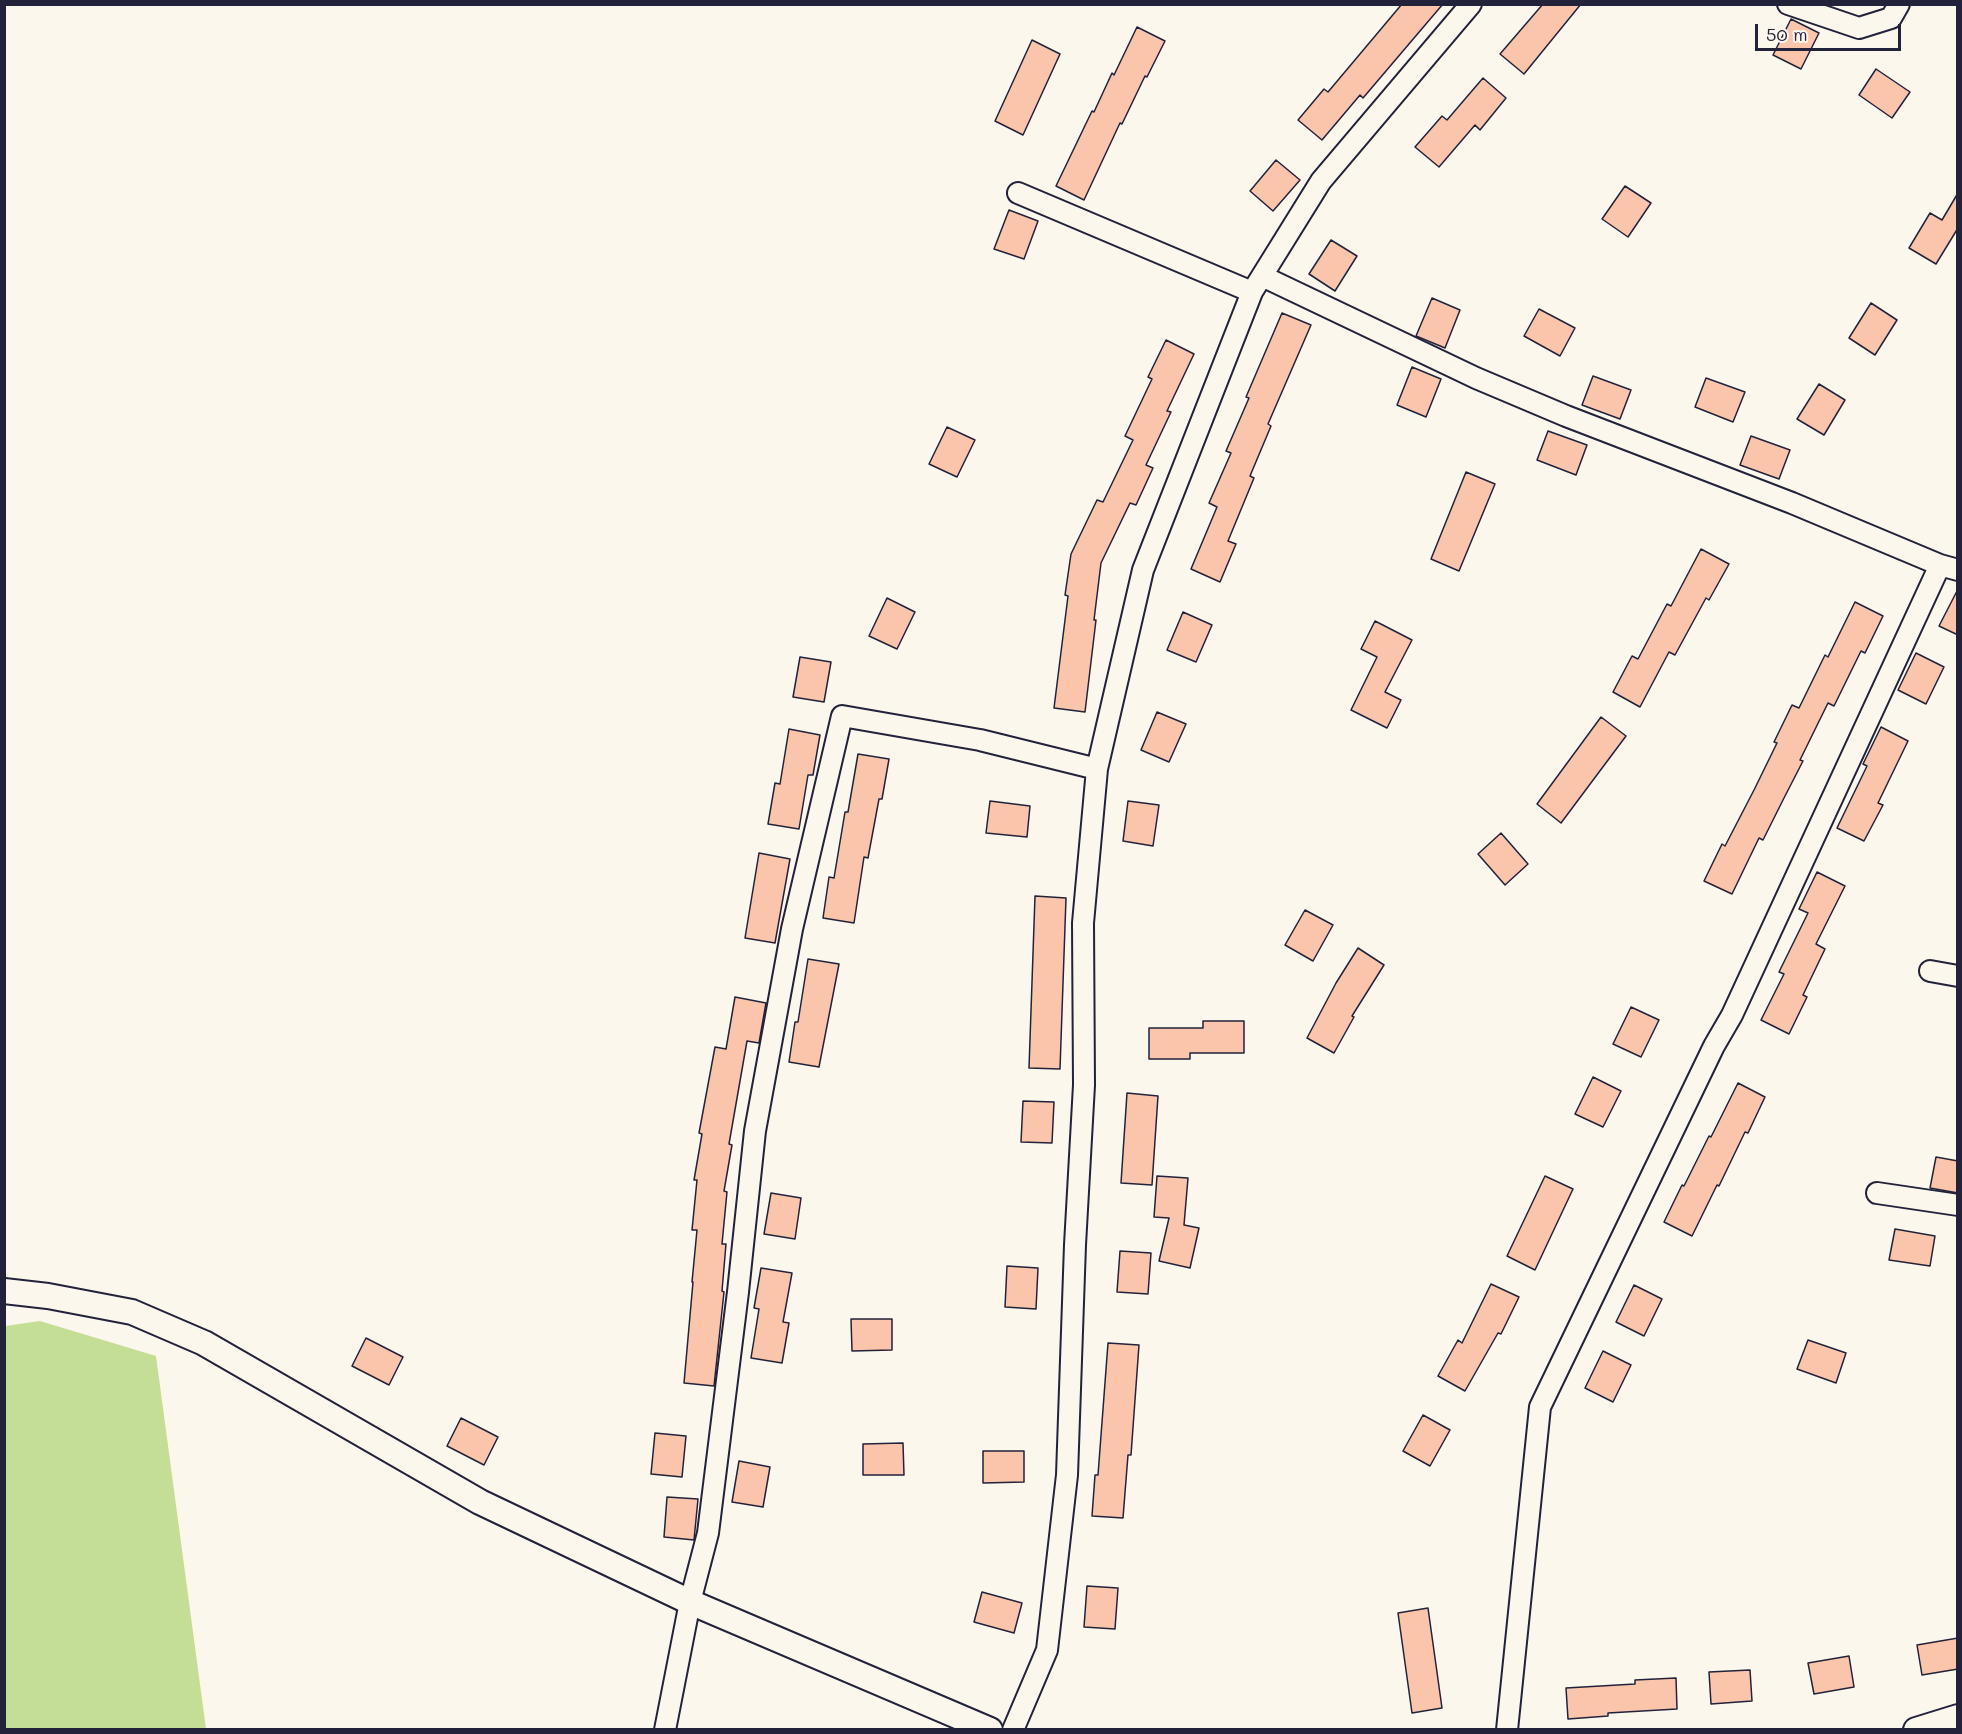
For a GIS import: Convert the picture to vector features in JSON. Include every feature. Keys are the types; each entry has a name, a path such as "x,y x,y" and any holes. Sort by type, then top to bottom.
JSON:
{"street":[{"path":"1013,1730 1047,1650 1066,1475 1084,1085 1083,923 1097,768 1143,570 1257,284 1321,181 1472,4"},
{"path":"1788,4 1859,28 1891,18 1899,4"},
{"path":"1018,193 1257,284 1566,416 1792,502 1949,568 1540,1407 1507,1730"},
{"path":"664,1730 690,1602 708,1533 738,1292 755,1131 792,929 842,716 980,740 1097,768"},
{"path":"1930,972 1958,976"},
{"path":"1877,1193 1958,1205"},
{"path":"4,1291 48,1296 132,1312 204,1343 480,1502 690,1602 990,1730"},
{"path":"1916,1730 1958,1717"}],"green space":[{"path":"40,1321 156,1356 206,1729 5,1729 5,1326"}],"building":[{"path":"1402,4 1443,4 1363,98 1360,95 1322,140 1298,120 1324,89 1328,92"},
{"path":"1543,4 1581,4 1524,74 1500,54"},
{"path":"1791,19 1819,33 1801,69 1773,55"},
{"path":"1137,27 1165,41 1122,124 1120,123 1084,200 1056,186 1092,111 1094,112 1112,73 1114,75"},
{"path":"1032,40 1060,54 1023,135 995,121"},
{"path":"1876,69 1910,92 1892,118 1859,95"},
{"path":"1483,78 1506,98 1480,130 1475,125 1439,167 1415,147 1442,116 1447,120"},
{"path":"1276,160 1300,180 1273,211 1250,191"},
{"path":"1625,186 1651,203 1628,237 1602,219"},
{"path":"1958,193 1958,228 1936,264 1909,248 1930,213 1942,220"},
{"path":"1009,210 1038,221 1024,259 994,249"},
{"path":"1331,240 1357,256 1335,291 1309,274"},
{"path":"1432,298 1460,310 1445,348 1416,336"},
{"path":"1871,303 1897,320 1875,355 1849,338"},
{"path":"1539,309 1575,328 1560,356 1524,336"},
{"path":"1282,313 1311,325 1268,424 1271,426 1250,476 1254,478 1228,541 1236,544 1220,582 1191,569 1217,507 1209,503 1231,453 1226,451"},
{"path":"1166,340 1194,354 1167,411 1171,412 1146,465 1153,468 1136,505 1130,503 1101,563 1085,712 1054,708 1071,554 1097,500 1103,502 1133,440 1125,436 1152,379 1148,377"},
{"path":"1412,367 1441,379 1426,417 1397,405"},
{"path":"1593,376 1631,390 1620,419 1582,405"},
{"path":"1706,378 1745,392 1733,422 1695,407"},
{"path":"1819,384 1845,400 1824,435 1797,419"},
{"path":"947,427 975,440 957,477 929,464"},
{"path":"1548,431 1587,445 1576,475 1537,460"},
{"path":"1751,436 1790,450 1779,479 1740,465"},
{"path":"1466,472 1495,484 1459,571 1431,559"},
{"path":"1701,549 1729,564 1709,600 1706,598 1675,655 1669,652 1640,707 1613,692 1632,656 1638,659 1667,604 1671,606"},
{"path":"1958,589 1958,635 1939,626"},
{"path":"887,598 915,612 897,649 869,636"},
{"path":"1855,602 1883,616 1865,653 1861,651 1834,706 1828,703 1800,760 1803,761 1763,840 1759,838 1732,894 1704,881 1722,844 1725,846 1754,790 1777,743 1774,742 1792,705 1799,708 1825,655 1828,657"},
{"path":"1183,612 1212,625 1196,662 1167,650"},
{"path":"1375,621 1412,640 1385,692 1401,700 1387,728 1351,710 1377,657 1361,649"},
{"path":"1916,653 1944,667 1926,704 1898,690"},
{"path":"800,657 831,662 824,702 793,697"},
{"path":"1157,712 1186,724 1169,762 1141,750"},
{"path":"1601,717 1626,736 1561,823 1537,804"},
{"path":"1881,727 1908,741 1878,803 1883,805 1864,841 1837,828 1867,766 1863,764"},
{"path":"789,729 820,735 813,775 808,775 799,829 768,824 775,783 780,784"},
{"path":"858,754 889,759 868,858 864,857 854,923 823,918 829,877 834,878"},
{"path":"990,801 1030,806 1027,837 986,833"},
{"path":"1128,801 1159,805 1153,846 1123,841"},
{"path":"1501,833 1528,864 1505,885 1478,854"},
{"path":"759,853 790,859 775,943 745,938"},
{"path":"1817,872 1845,886 1816,944 1825,949 1803,995 1807,997 1789,1034 1761,1020 1784,974 1779,972 1808,913 1799,909"},
{"path":"1035,896 1066,898 1060,1069 1029,1068"},
{"path":"1305,910 1333,925 1313,961 1285,945"},
{"path":"1358,948 1384,965 1352,1016 1354,1017 1334,1053 1307,1038 1336,983"},
{"path":"808,959 839,964 819,1067 789,1062"},
{"path":"735,997 766,1003 759,1043 747,1041 729,1144 732,1145 724,1191 727,1192 722,1244 726,1244 722,1291 724,1292 714,1386 684,1383 697,1230 692,1230 697,1180 694,1180 702,1134 699,1133 715,1047 726,1049"},
{"path":"1631,1007 1659,1020 1641,1057 1613,1044"},
{"path":"1203,1021 1244,1021 1244,1053 1190,1053 1190,1059 1149,1059 1149,1028 1203,1028"},
{"path":"1593,1077 1621,1091 1603,1127 1575,1114"},
{"path":"1738,1083 1765,1097 1692,1236 1664,1222"},
{"path":"1127,1093 1158,1096 1152,1185 1121,1183"},
{"path":"1023,1101 1054,1102 1052,1143 1021,1142"},
{"path":"1936,1157 1958,1161 1958,1193 1930,1188"},
{"path":"1157,1176 1188,1178 1184,1225 1199,1228 1190,1268 1159,1261 1169,1218 1154,1217"},
{"path":"1545,1176 1573,1189 1535,1270 1507,1256"},
{"path":"771,1193 801,1198 795,1239 764,1234"},
{"path":"1895,1229 1935,1236 1930,1266 1889,1260"},
{"path":"1120,1251 1151,1253 1148,1294 1117,1292"},
{"path":"1007,1266 1038,1268 1036,1309 1005,1307"},
{"path":"761,1268 792,1273 783,1322 789,1323 782,1363 751,1358 759,1309 754,1308"},
{"path":"1491,1284 1519,1297 1501,1334 1498,1333 1465,1391 1438,1376 1458,1340 1462,1343"},
{"path":"1634,1285 1662,1299 1644,1336 1616,1322"},
{"path":"851,1319 892,1319 892,1350 852,1351"},
{"path":"366,1338 403,1357 389,1385 352,1366"},
{"path":"1808,1340 1846,1353 1836,1383 1797,1369"},
{"path":"1108,1343 1139,1345 1131,1455 1128,1455 1123,1518 1092,1516 1095,1475 1098,1475"},
{"path":"1603,1351 1631,1365 1613,1402 1585,1388"},
{"path":"1423,1415 1450,1430 1430,1466 1403,1451"},
{"path":"461,1418 498,1437 484,1465 447,1446"},
{"path":"655,1433 686,1436 682,1477 651,1474"},
{"path":"903,1443 904,1475 863,1475 863,1444"},
{"path":"983,1451 1024,1451 1024,1482 983,1483"},
{"path":"739,1461 770,1467 763,1507 732,1502"},
{"path":"667,1497 698,1499 694,1540 664,1537"},
{"path":"1087,1586 1118,1588 1115,1629 1084,1627"},
{"path":"982,1592 1022,1603 1014,1633 974,1622"},
{"path":"1428,1608 1442,1708 1412,1713 1398,1613"},
{"path":"1958,1638 1958,1669 1922,1675 1917,1645"},
{"path":"1849,1656 1854,1687 1814,1694 1808,1663"},
{"path":"1750,1670 1752,1701 1711,1704 1709,1672"},
{"path":"1676,1678 1677,1709 1608,1713 1608,1716 1568,1719 1566,1688 1635,1684 1635,1680"}]}
